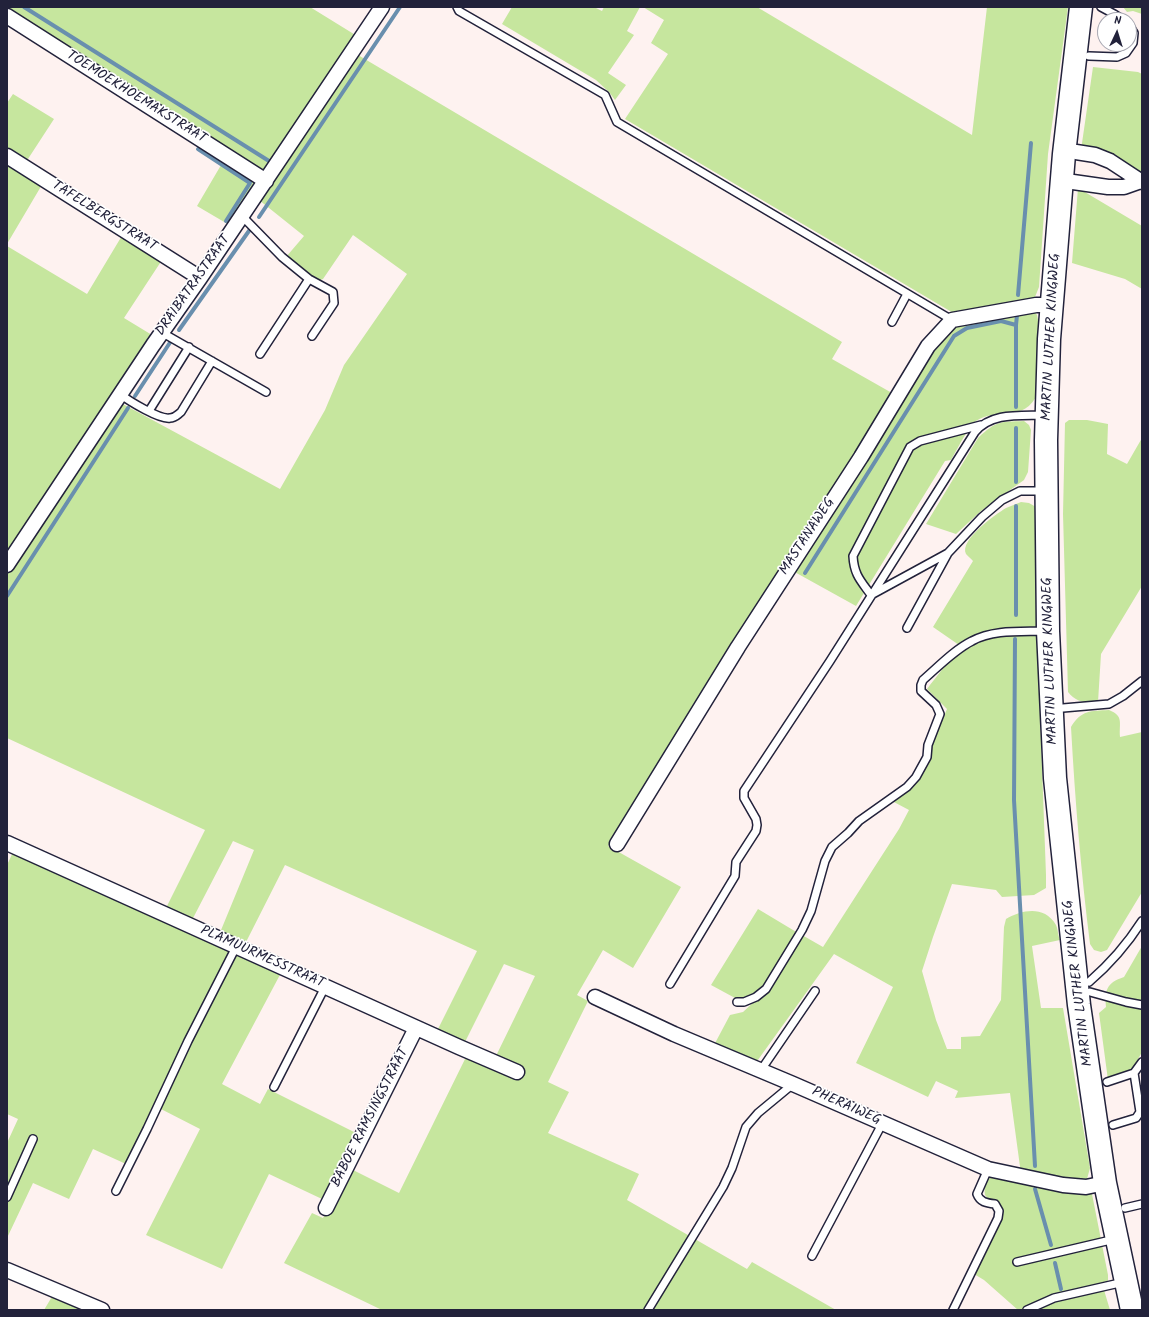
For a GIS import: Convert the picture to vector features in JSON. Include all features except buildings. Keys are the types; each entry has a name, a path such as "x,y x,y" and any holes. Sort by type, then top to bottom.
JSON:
{"main road":[{"name":"MARTIN LUTHER KINGWEG","path":"1081,7 1064,154 1052,305 1047,415 1048,631 1055,778 1080,1005 1106,1183 1132,1310"}],"street":[{"name":"DRAIBATRASTRAAT","path":"7,565 161,332 200,278 382,7"},
{"name":"TOEMOEKHOEMAKSTRAAT","path":"7,16 266,180"},
{"path":"1076,152 1095,155 1110,161 1141,182"},
{"name":"TAFELBERGSTRAAT","path":"7,156 200,278"},
{"path":"1073,182 1108,188 1124,187 1141,182"},
{"path":"952,320 1036,304 1052,305"},
{"name":"MASTANAWEG","path":"617,844 742,641 861,457 928,346 952,320"},
{"name":"PLAMUURMESSTRAAT","path":"7,843 416,1028 517,1072"},
{"name":"PHERAIWEG","path":"595,997 674,1034 761,1070 988,1169 1063,1185 1086,1187 1106,1183"},
{"name":"BABOE RAMSINGSTRAAT","path":"326,1208 416,1028"},
{"path":"7,1270 102,1310"}],"lane":[{"path":"457,7 459,11 605,95 617,122 952,320"},
{"path":"1089,56 1117,57 1127,52"},
{"path":"242,216 282,258 309,279 332,292 334,303 312,336"},
{"path":"260,354 309,279"},
{"path":"892,322 907,294"},
{"path":"161,332 266,392"},
{"path":"148,411 189,347"},
{"path":"120,394 136,406 148,411 169,419 176,417 212,361"},
{"path":"871,595 857,575 854,568 853,556 910,448 920,440 981,425 1001,416 1047,415"},
{"path":"670,984 735,876 736,862 756,831 756,819 744,798 744,791 830,661 974,432 981,425"},
{"path":"907,628 948,553 982,517 1002,500 1020,491 1047,492"},
{"path":"871,595 948,553"},
{"path":"737,1002 744,1002 756,997 766,989 802,930 811,911 825,861 832,847 859,821 907,787 916,777 927,757 928,744 940,714 936,705 921,691 923,680 958,650 977,638 996,634 1048,631"},
{"path":"1063,708 1109,704 1123,696 1142,681"},
{"path":"1089,982 1108,965 1131,939 1142,922"},
{"path":"116,1192 188,1041 236,947"},
{"path":"274,1087 325,986"},
{"path":"761,1070 815,992"},
{"path":"1090,992 1126,1002 1142,1004"},
{"path":"1107,1082 1134,1073 1142,1062"},
{"path":"1113,1124 1136,1118 1141,1112 1134,1073"},
{"path":"648,1310 723,1186 732,1168 746,1126 779,1094 793,1084"},
{"path":"812,1256 882,1124"},
{"path":"7,1197 33,1139"},
{"path":"953,1310 998,1218 999,1211 995,1204 982,1202 978,1198 977,1194 988,1169"},
{"path":"1125,1208 1142,1204"},
{"path":"1017,1262 1117,1238"},
{"path":"1027,1310 1054,1298 1126,1281"}],"green space":[{"path":"7,7 310,7 357,36 268,169 262,171 7,11"},
{"path":"512,7 594,7 602,11 604,7 640,7 627,31 634,35 608,73 626,85 615,100 596,80 502,24"},
{"path":"643,7 757,7 972,135 987,7 1068,7 1048,154 1039,287 1035,297 1031,302 955,314 625,119 668,54 651,43 664,20"},
{"path":"1123,7 1142,7 1142,14 1133,11 1127,12"},
{"path":"358,55 842,342 832,359 892,393 608,846 681,887 633,968 603,950 577,995 588,1001 548,1082 569,1092 548,1133 639,1174 627,1200 747,1269 752,1262 836,1310 382,1310 284,1263 312,1213 323,1218 349,1168 399,1193 467,1055 495,1058 535,976 504,964 463,1046 436,1033 477,951 285,865 244,946 219,935 254,850 233,841 191,922 165,910 205,830 7,738 7,575 121,403 280,489 325,410 344,365 407,274 353,235 323,279 318,281 286,257 304,236 259,200"},
{"path":"1093,67 1138,72 1142,74 1142,178 1081,150"},
{"path":"13,94 54,119 26,162 7,150 7,103"},
{"path":"224,160 257,183 231,226 197,206"},
{"path":"7,163 43,183 7,244"},
{"path":"1078,188 1142,226 1142,289 1125,279 1072,263"},
{"path":"123,234 162,260 124,318 152,335 7,555 7,246 87,294"},
{"path":"1034,311 1038,320 1038,393 1032,403 1018,412 984,417 973,423 951,460 945,461 856,606 791,570 932,347 958,324"},
{"path":"1069,420 1087,420 1108,424 1107,454 1127,464 1142,438 1142,586 1101,654 1098,702 1094,703 1078,700 1068,692 1063,514 1065,423"},
{"path":"1024,421 1029,425 1031,430 1028,472 1024,480 981,511 956,534 926,524 978,438 999,423"},
{"path":"1021,502 1029,503 1036,507 1036,628 987,633 959,645 933,627 973,561 966,554 965,548 973,535 980,528 1006,508"},
{"path":"1037,633 1046,888 1034,895 1002,897 996,890 952,884 922,971 936,1020 947,1049 961,1049 961,1037 980,1036 1001,1000 1004,927 1006,919 1019,913 1032,911 1045,914 1056,925 1060,940 1032,946 1041,1008 1063,1008 1090,1168 1087,1179 1080,1182 1021,1174 1010,1093 955,1098 958,1091 936,1081 928,1097 856,1063 893,987 834,954 755,1064 713,1047 730,1015 743,1012 757,999 802,935 823,947 899,829 909,810 892,801 918,778 947,709 927,689 938,674 960,651 977,641 997,636"},
{"path":"1109,710 1114,712 1119,717 1120,737 1142,732 1142,892 1107,950 1101,952 1094,950 1090,944 1074,782 1071,727 1079,717 1087,712"},
{"path":"14,850 233,949 126,1164 93,1149 69,1199 33,1183 7,1238 7,1143 18,1119 7,1114 7,865"},
{"path":"758,909 798,933 764,987 756,994 743,999 735,998 711,985"},
{"path":"1142,946 1142,1052 1126,1080 1114,1083 1108,1080 1099,1013 1106,1007 1108,988 1113,982 1124,977"},
{"path":"237,950 282,971 222,1084 260,1104 268,1089 356,1133 322,1199 269,1174 222,1269 146,1235 200,1129 159,1108"},
{"path":"991,1177 1089,1191 1092,1194 1108,1275 1106,1284 1046,1299 1022,1310 1018,1310 984,1280 974,1274 1003,1216 1000,1204 988,1199 985,1195 985,1185"},
{"path":"1104,1290 1110,1310 1037,1310 1059,1301"},
{"path":"53,1295 90,1310 44,1310"}],"waterway":[{"path":"24,7 269,161"},
{"path":"259,217 400,7"},
{"path":"1018,295 1031,143"},
{"path":"198,149 250,183 226,221"},
{"path":"179,330 251,228"},
{"path":"1016,407 1017,315"},
{"path":"805,573 954,336 967,328 1001,321 1016,325"},
{"path":"135,396 171,341"},
{"path":"7,596 128,408"},
{"path":"1016,428 1016,482"},
{"path":"1016,506 1016,615"},
{"path":"1015,639 1014,800 1035,1166"},
{"path":"1035,1189 1051,1245"},
{"path":"1055,1263 1061,1289"}]}
